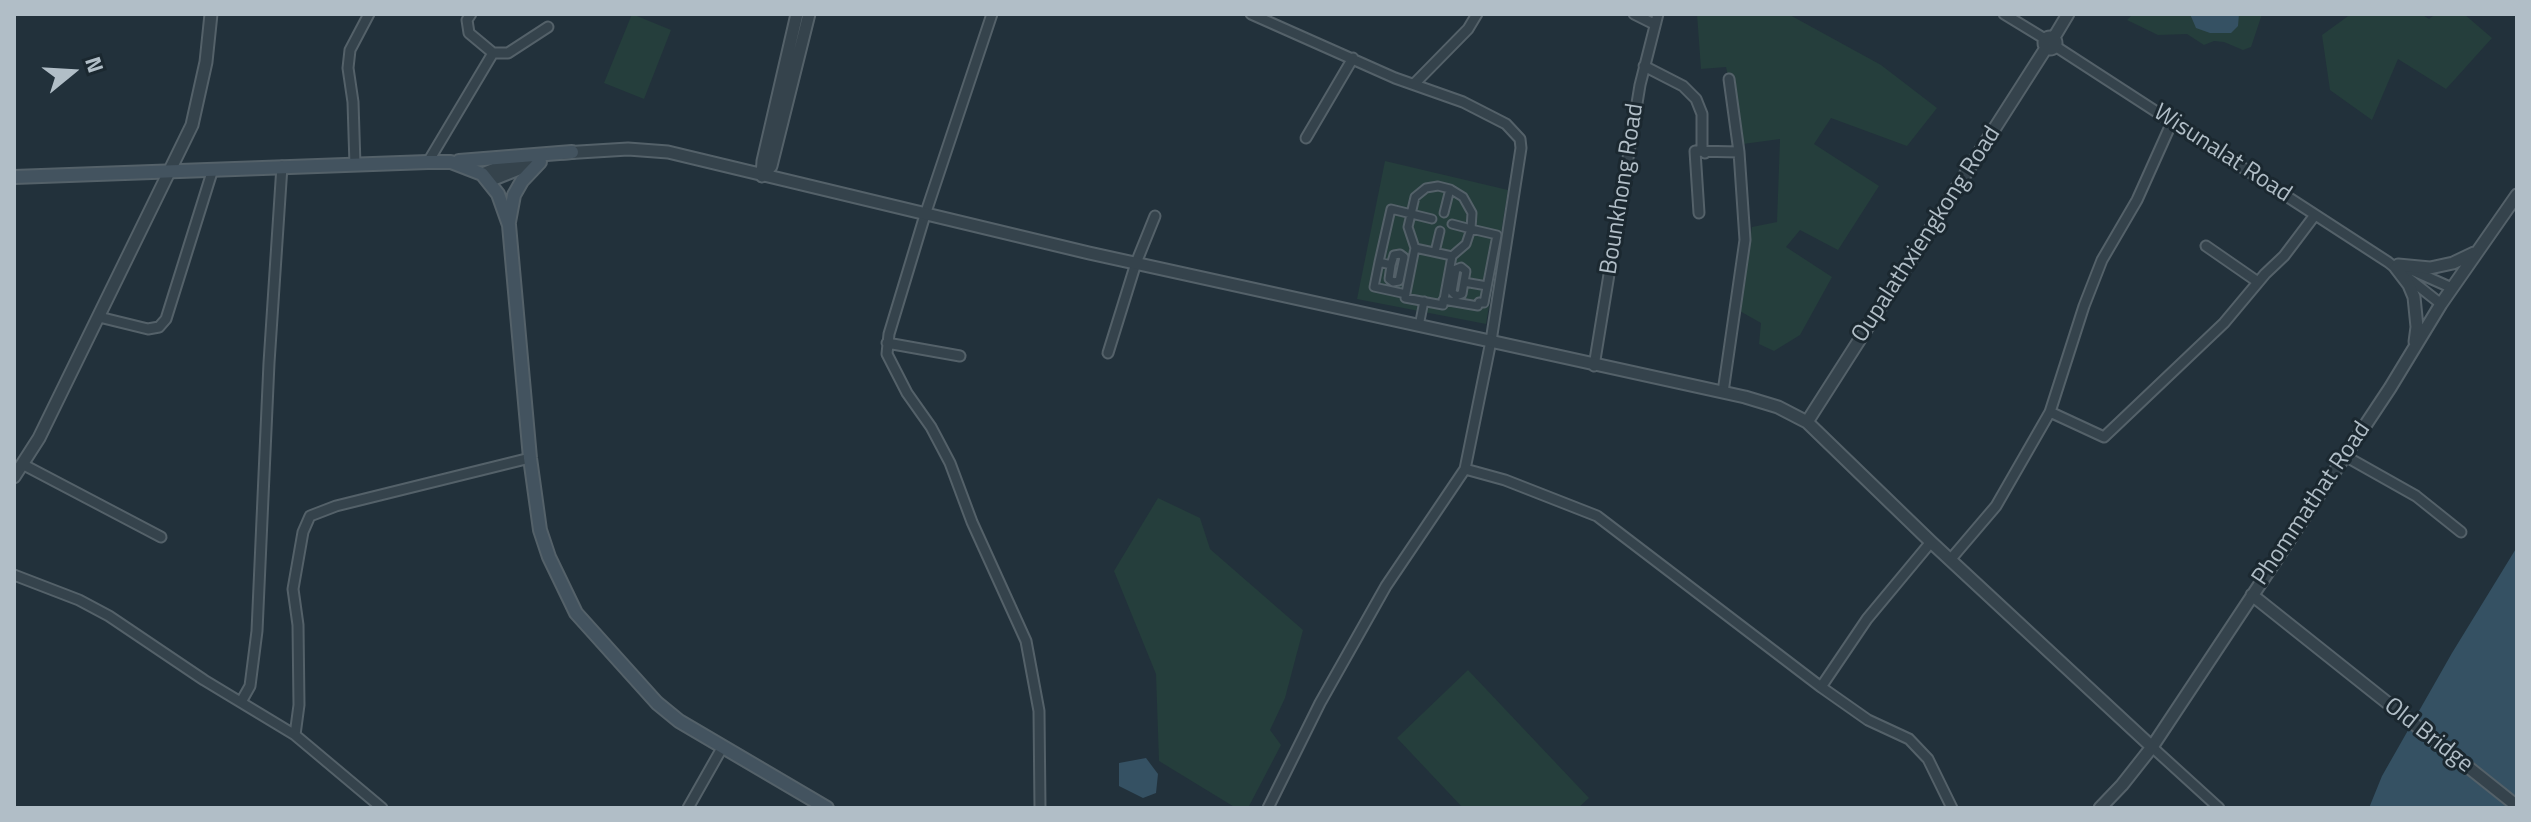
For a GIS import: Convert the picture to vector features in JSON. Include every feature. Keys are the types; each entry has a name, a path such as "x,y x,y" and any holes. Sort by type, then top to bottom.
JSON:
{"main road":[{"path":"14,177 451,162 572,152"},
{"path":"451,162 486,178 503,204 509,225 530,458 544,543 576,613 657,703 722,748 827,808"},
{"path":"509,225 514,195 540,162"}],"street":[{"path":"14,477 24,465 99,317 192,125 206,62 211,14"},
{"path":"355,165 353,102 348,68 350,50 369,14"},
{"path":"471,14 467,20 469,33 493,53 508,53 548,27"},
{"path":"762,176 797,14"},
{"path":"762,176 771,166 809,14"},
{"path":"992,14 925,215 887,343 887,354 950,463 972,522 1026,641 1039,711 1040,808"},
{"path":"1251,14 1395,78 1463,102 1506,124 1520,139 1520,156 1491,341 1465,469 1386,586 1320,703 1268,808"},
{"path":"1415,83 1468,29 1477,14"},
{"path":"1634,14 1656,19"},
{"name":"Wisunalat Road","path":"2004,14 2394,265 2441,304"},
{"name":"Oupalathxiengkong Road","path":"1807,422 2068,14"},
{"name":"Bounkhong Road","path":"1594,366 1644,66 1656,19"},
{"path":"428,162 493,53"},
{"path":"1306,138 1353,58"},
{"path":"1644,66 1683,86 1696,99 1702,114 1702,149 1705,153"},
{"path":"1723,392 1745,240 1739,152 1729,79"},
{"path":"1950,560 1996,506 2050,412 2102,260 2137,200 2172,122"},
{"path":"486,178 510,163 572,152 628,149 668,152 925,215 1762,401 1807,422 1950,560 2219,808"},
{"path":"1699,213 1694,154 1698,150 1705,153 1739,152"},
{"path":"486,178 572,152"},
{"path":"241,702 250,686 257,631 269,363 282,166"},
{"path":"99,317 148,329 159,327 166,319 213,169"},
{"path":"1438,186 1463,197 1472,213 1466,244 1452,256 1443,305 1405,298 1415,248 1408,227 1410,214 1415,197 1426,188 1438,186"},
{"path":"1444,213 1450,189"},
{"name":"Phommathat Road","path":"2100,808 2152,747 2345,456 2441,304 2517,195"},
{"path":"1406,294 1374,287 1391,209 1432,219"},
{"path":"2050,412 2104,437 2224,323 2284,256 2315,215"},
{"path":"1108,353 1136,263 1155,216"},
{"path":"1443,300 1478,306 1479,302 1484,303 1497,235 1452,224"},
{"path":"1435,252 1440,231"},
{"path":"2206,246 2258,282"},
{"path":"1415,248 1452,256"},
{"path":"2394,265 2421,269 2436,267 2478,251"},
{"path":"1379,262 1391,265"},
{"path":"2394,265 2414,297 2415,347"},
{"name":"Wisunalat Road","path":"2394,265 2452,288"},
{"path":"1464,282 1487,286"},
{"path":"1419,326 1424,301"},
{"path":"887,343 960,356"},
{"path":"2345,456 2416,496 2461,532"},
{"path":"295,735 299,705 298,625 293,589 303,532 310,516 336,506 530,458"},
{"path":"24,465 161,537"},
{"path":"1465,469 1505,480 1597,516 1821,687 1868,720 1909,739 1928,759 1952,808"},
{"path":"1821,687 1867,619 1931,542"},
{"path":"14,575 79,600 109,616 295,735 382,808"},
{"name":"Old Bridge","path":"2252,595 2517,806"},
{"path":"688,808 722,748"}],"green space":[{"path":"632,14 671,30 644,99 604,83"},
{"path":"1697,14 1788,14 1881,65 1937,108 1907,146 1831,118 1814,144 1879,186 1838,250 1800,230 1786,247 1832,277 1800,335 1774,351 1759,344 1761,323 1738,310 1752,227 1777,222 1780,139 1743,144 1726,67 1701,69"},
{"path":"2133,14 2262,14 2251,47 2243,50 2224,42 2214,41 2204,45 2187,34 2158,35 2127,20"},
{"path":"2351,14 2421,14 2429,19 2436,14 2464,14 2492,38 2446,89 2398,59 2372,120 2330,90 2322,35"},
{"path":"1385,161 1508,190 1486,324 1357,299"},
{"path":"1158,498 1200,518 1210,549 1303,630 1285,698 1270,730 1281,745 1248,808 1236,808 1159,761 1156,674 1114,571"},
{"path":"1468,670 1589,798 1578,808 1463,808 1397,738"}],"water":[{"path":"2190,14 2239,14 2238,26 2231,33 2210,33 2196,28"},
{"path":"2517,547 2517,794 2507,808 2369,808 2382,776"},
{"path":"1146,758 1158,774 1156,793 1143,798 1119,786 1119,763"}]}
